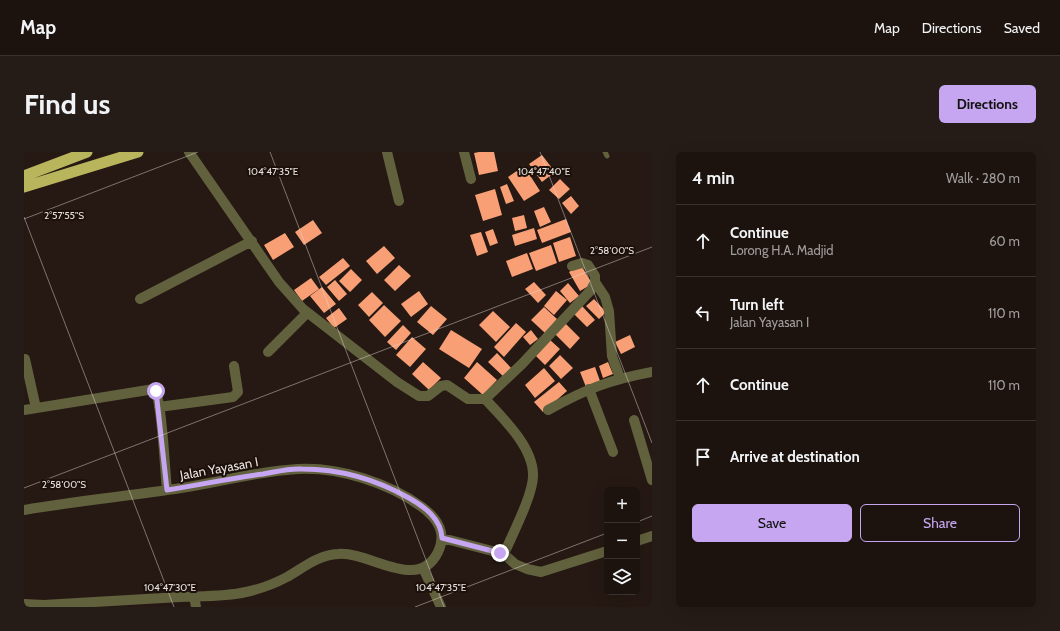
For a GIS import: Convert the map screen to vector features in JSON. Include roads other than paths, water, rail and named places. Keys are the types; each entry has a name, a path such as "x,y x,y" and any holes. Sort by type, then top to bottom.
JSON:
{"highway":[{"path":"24,176 87,152"},
{"path":"24,187 138,152"}],"street":[{"path":"189,152 289,295 307,313 397,382 419,396 428,396 441,386 447,385 465,397 485,398 513,429 529,456 533,470 532,484 502,554"},
{"path":"388,152 399,201"},
{"path":"464,152 471,179"},
{"path":"140,299 252,241"},
{"path":"572,266 582,263 588,265 594,276 595,282 604,297 609,311 612,356 620,378"},
{"path":"485,398 522,364 580,304 595,282"},
{"path":"268,352 307,313"},
{"path":"26,358 36,408"},
{"path":"159,407 233,397 238,392 234,366"},
{"path":"548,410 588,389 620,378 652,372"},
{"path":"24,410 152,389 156,392 159,407 167,490"},
{"path":"588,389 613,452"},
{"path":"634,420 652,480"},
{"name":"Jalan Yayasan I","path":"24,510 167,490 292,469 320,470 348,474 379,484 414,502 436,519 442,538"},
{"path":"640,540 652,536"},
{"path":"24,604 44,605 231,595 256,590 274,584 316,559 336,554 359,555 403,570 423,568 435,557 441,545 442,538 502,554 515,564 527,569 541,572 604,552"},
{"path":"423,568 441,607"},
{"path":"194,596 196,607"}]}
